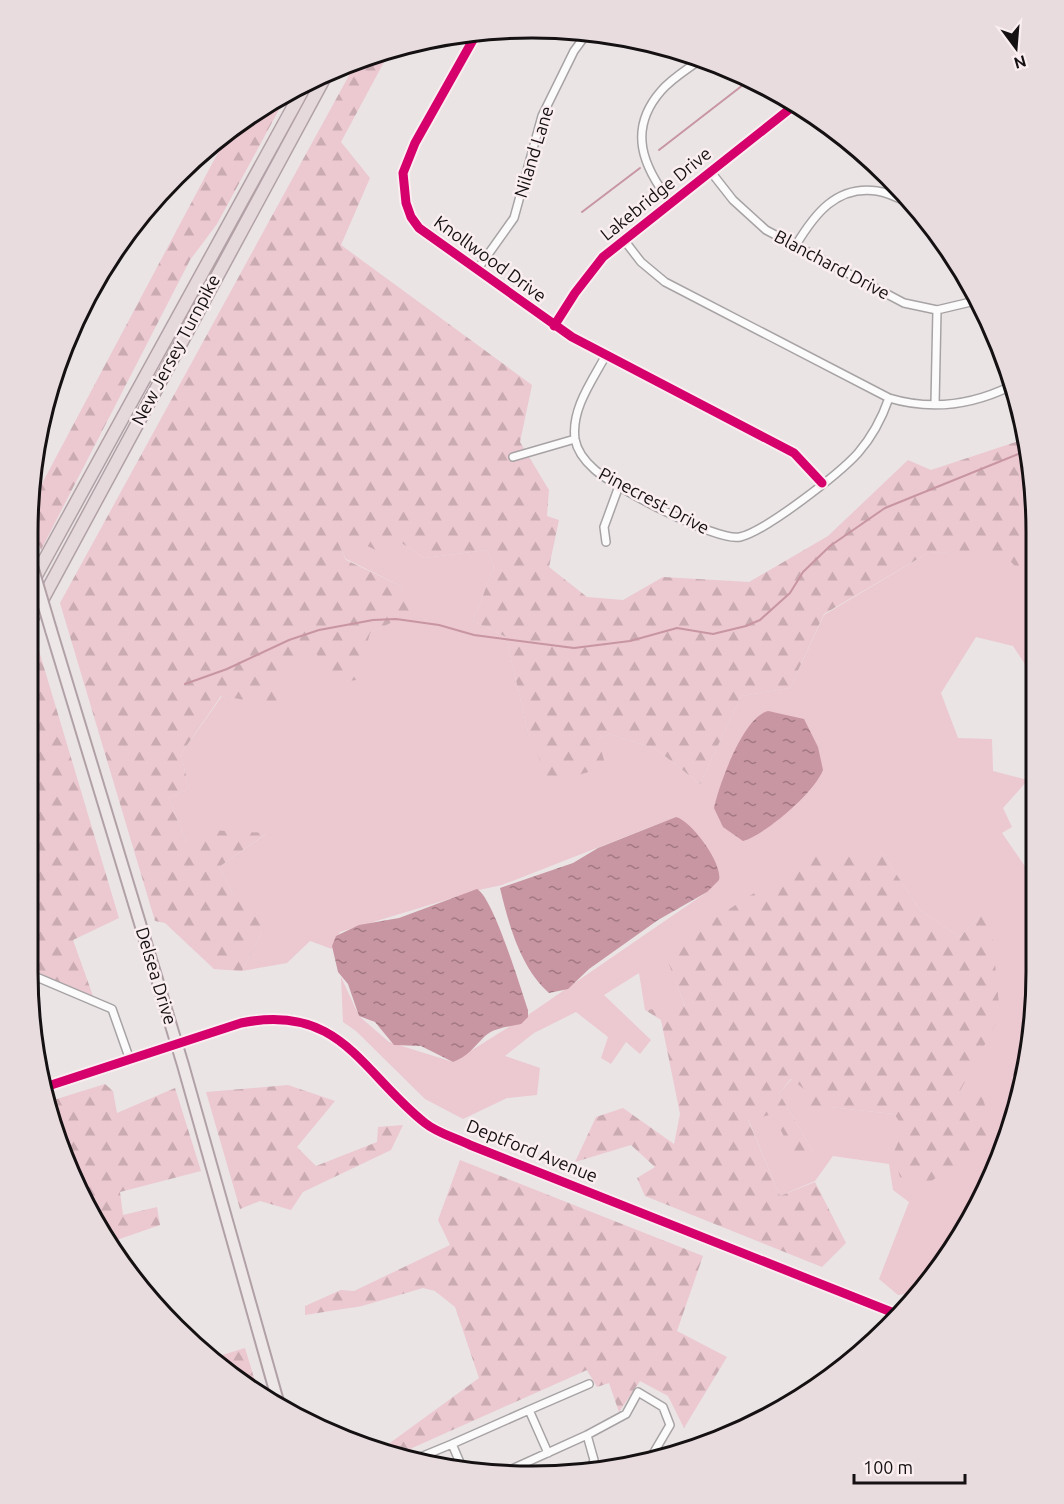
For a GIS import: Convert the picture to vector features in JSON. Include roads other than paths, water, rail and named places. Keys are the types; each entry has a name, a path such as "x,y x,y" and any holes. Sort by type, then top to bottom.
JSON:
{"highway":[{"name":"New Jersey Turnpike","path":"38,608 321,85"},
{"name":"New Jersey Turnpike","path":"38,572 299,96"}],"main road":[{"name":"Delsea Drive","path":"38,586 176,1045 276,1395"}],"street":[{"name":"Niland Lane","path":"477,270 514,218 542,116 565,67 582,41"},
{"name":"Knollwood Drive","path":"472,42 406,161 402,187 411,217 419,228 554,326 794,453 822,483"},
{"path":"671,203 650,176 644,159 642,130 651,105 662,90 693,65"},
{"name":"Lakebridge Drive","path":"554,326 581,284 603,257 789,110"},
{"name":"Blanchard Drive","path":"711,172 749,217 766,230 904,303 937,309 970,302"},
{"path":"796,245 820,209 831,201 862,190 896,197"},
{"name":"Lakebridge Drive","path":"624,240 641,262 665,282 889,398 910,404 950,405 981,399 1005,389"},
{"path":"935,404 937,309"},
{"path":"513,458 575,439 579,406 606,355"},
{"name":"Pinecrest Drive","path":"575,439 586,461 619,486 710,533 739,537 764,527 848,463 867,441 889,398"},
{"path":"606,542 604,527 619,486"},
{"path":"38,978 112,1009 130,1060"},
{"name":"Deptford Avenue","path":"51,1085 261,1019 295,1021 340,1040 363,1058 400,1100 427,1125 470,1145 891,1312"},
{"path":"426,1455 589,1384"},
{"path":"520,1466 587,1436 626,1414 638,1392 663,1407 670,1425 655,1451"},
{"path":"529,1410 548,1453"},
{"path":"587,1436 593,1462"},
{"path":"452,1444 459,1461"}],"water":[{"path":"768,711 804,719 818,747 823,770 810,790 788,812 764,830 743,841 723,827 714,808 721,784 741,738 759,716"},
{"path":"676,817 690,826 705,844 716,864 719,880 707,892 658,920 589,969 568,989 549,993 530,971 523,958 507,916 500,888 573,863 598,848"},
{"path":"477,889 491,908 498,925 528,1010 528,1017 521,1024 489,1033 467,1054 453,1062 421,1046 394,1045 375,1022 359,1016 348,984 338,972 332,946 336,936 359,925 399,918"}],"waterway":[{"path":"659,150 743,85"},
{"path":"582,212 640,168"},
{"path":"185,684 227,669 289,640 319,630 373,620 396,619 439,625 474,635 574,648 630,641 677,628 713,634 746,626 760,620 790,593 803,572 830,546 885,508 1020,453"}]}
